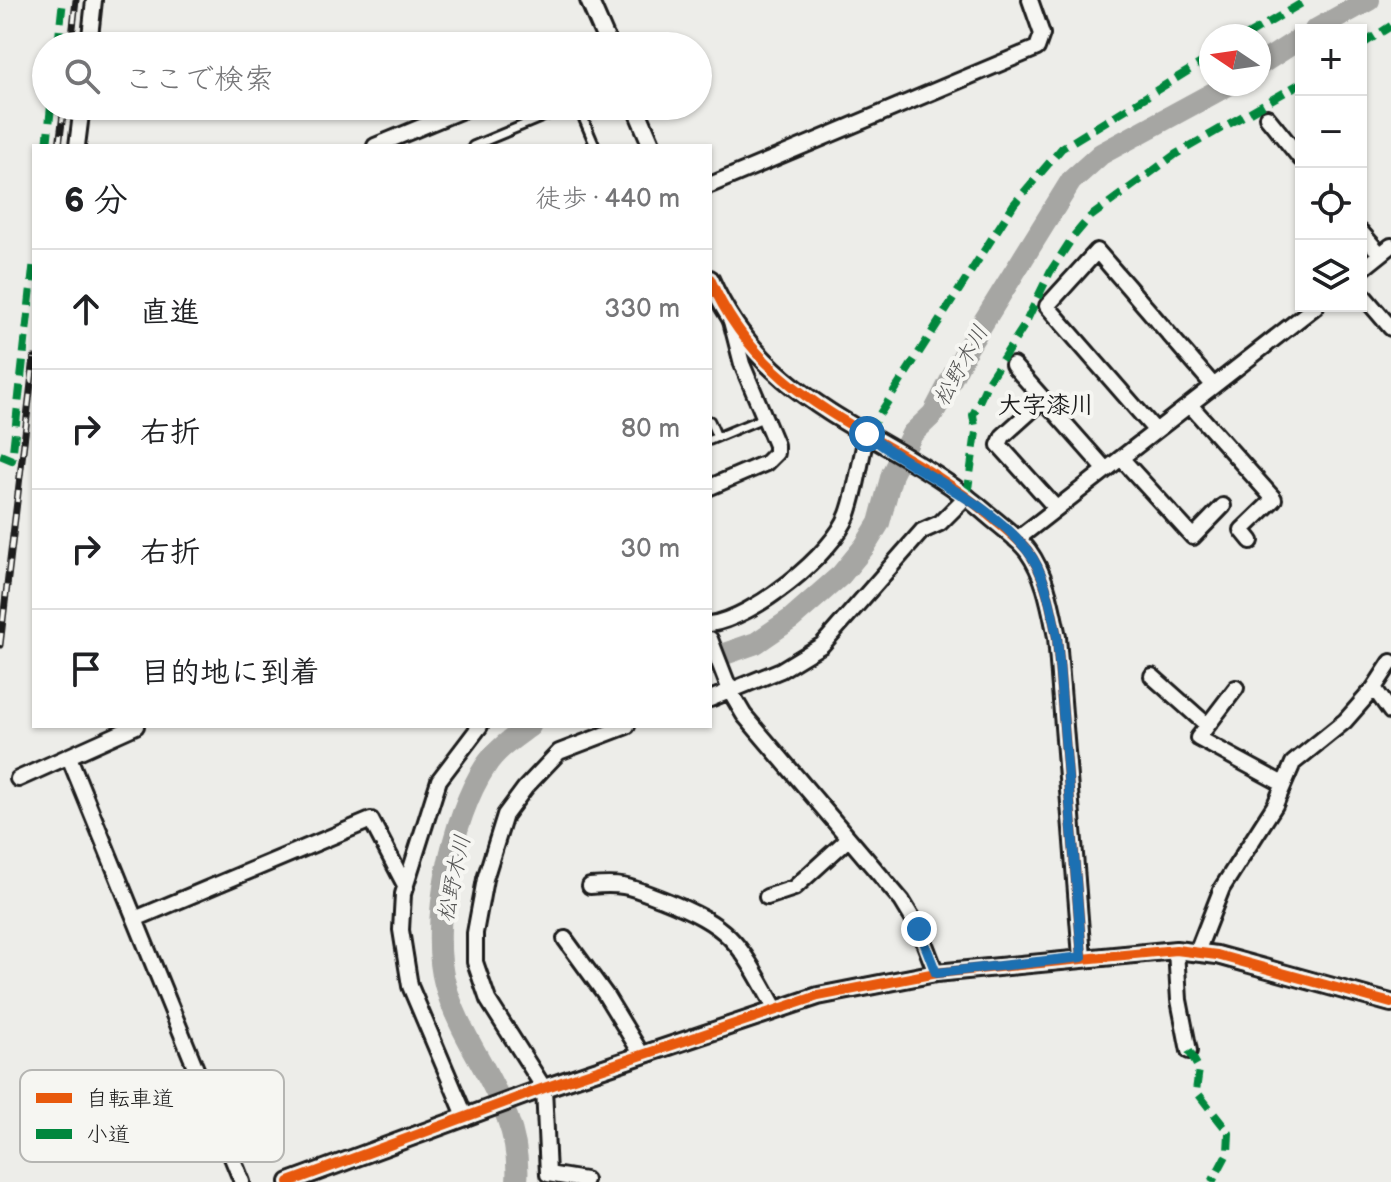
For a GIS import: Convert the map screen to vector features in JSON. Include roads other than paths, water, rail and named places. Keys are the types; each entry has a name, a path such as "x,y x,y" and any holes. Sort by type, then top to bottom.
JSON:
{"street":[{"path":"91,32 94,0"},
{"path":"589,0 603,32"},
{"path":"712,184 1037,48 1042,34 1030,0"},
{"path":"1267,117 1295,152"},
{"path":"77,144 80,120"},
{"path":"380,144 438,120"},
{"path":"641,120 651,144"},
{"path":"1367,236 1385,250 1367,265"},
{"path":"1155,430 1047,306 1097,251 1213,385"},
{"path":"712,283 731,320 777,376 826,411 962,493 1028,551 1047,589 1057,637 1082,957"},
{"path":"1367,300 1391,328"},
{"path":"1016,540 1308,312"},
{"path":"712,486 766,463 776,453 776,445 742,364 731,320"},
{"path":"1013,365 1106,470"},
{"path":"1043,400 1003,436 999,445 1055,507"},
{"path":"1190,405 1274,499 1242,530 1251,541"},
{"path":"712,624 726,622 755,608 782,589 836,532 847,516 869,436"},
{"path":"1121,458 1193,537 1223,506"},
{"path":"712,698 781,670 822,645 922,531 940,523 962,493"},
{"path":"712,644 731,693 744,715 902,901 919,929 936,973"},
{"path":"1197,952 1222,888 1275,805 1293,763 1345,721 1374,688 1391,662"},
{"path":"1152,676 1207,725"},
{"path":"1236,688 1198,738 1283,784"},
{"path":"1374,688 1391,712"},
{"path":"18,779 132,728"},
{"path":"469,1116 426,1029 407,974 401,930 406,887 439,780 478,728"},
{"path":"585,1180 548,1174 540,1090 488,1000 475,962 475,933 485,879 505,815 540,768 559,752 622,728"},
{"path":"69,757 196,1070"},
{"path":"135,919 371,820 406,887"},
{"path":"767,897 794,888 848,839"},
{"path":"590,886 625,883 719,925 747,956 775,1008"},
{"path":"565,939 605,994 642,1055"},
{"path":"1176,950 1179,1000 1189,1051"},
{"path":"289,1182 775,1008 856,987 936,973 1176,950 1278,970 1391,1003"},
{"path":"234,1162 242,1182"}],"lane":[{"path":"478,144 535,120"},
{"path":"584,120 594,144"},
{"path":"713,439 765,417"}],"waterway":[{"name":"松野木川","path":"1326,24 1369,0"},
{"name":"松野木川","path":"1271,57 1295,42"},
{"name":"松野木川","path":"712,658 756,643 791,619 841,575 865,546 879,523 892,474 912,434 933,414 968,347 1071,181 1101,154 1208,96"},
{"name":"松野木川","path":"517,1182 511,1128 502,1104 465,1034 445,984 440,933 447,872 473,788 494,755 527,728"}],"railway":[{"path":"73,32 76,0"},
{"path":"59,144 62,120"},
{"path":"0,645 32,375"}],"district":[{"name":"大字漆川","path":"1046,405"}]}
